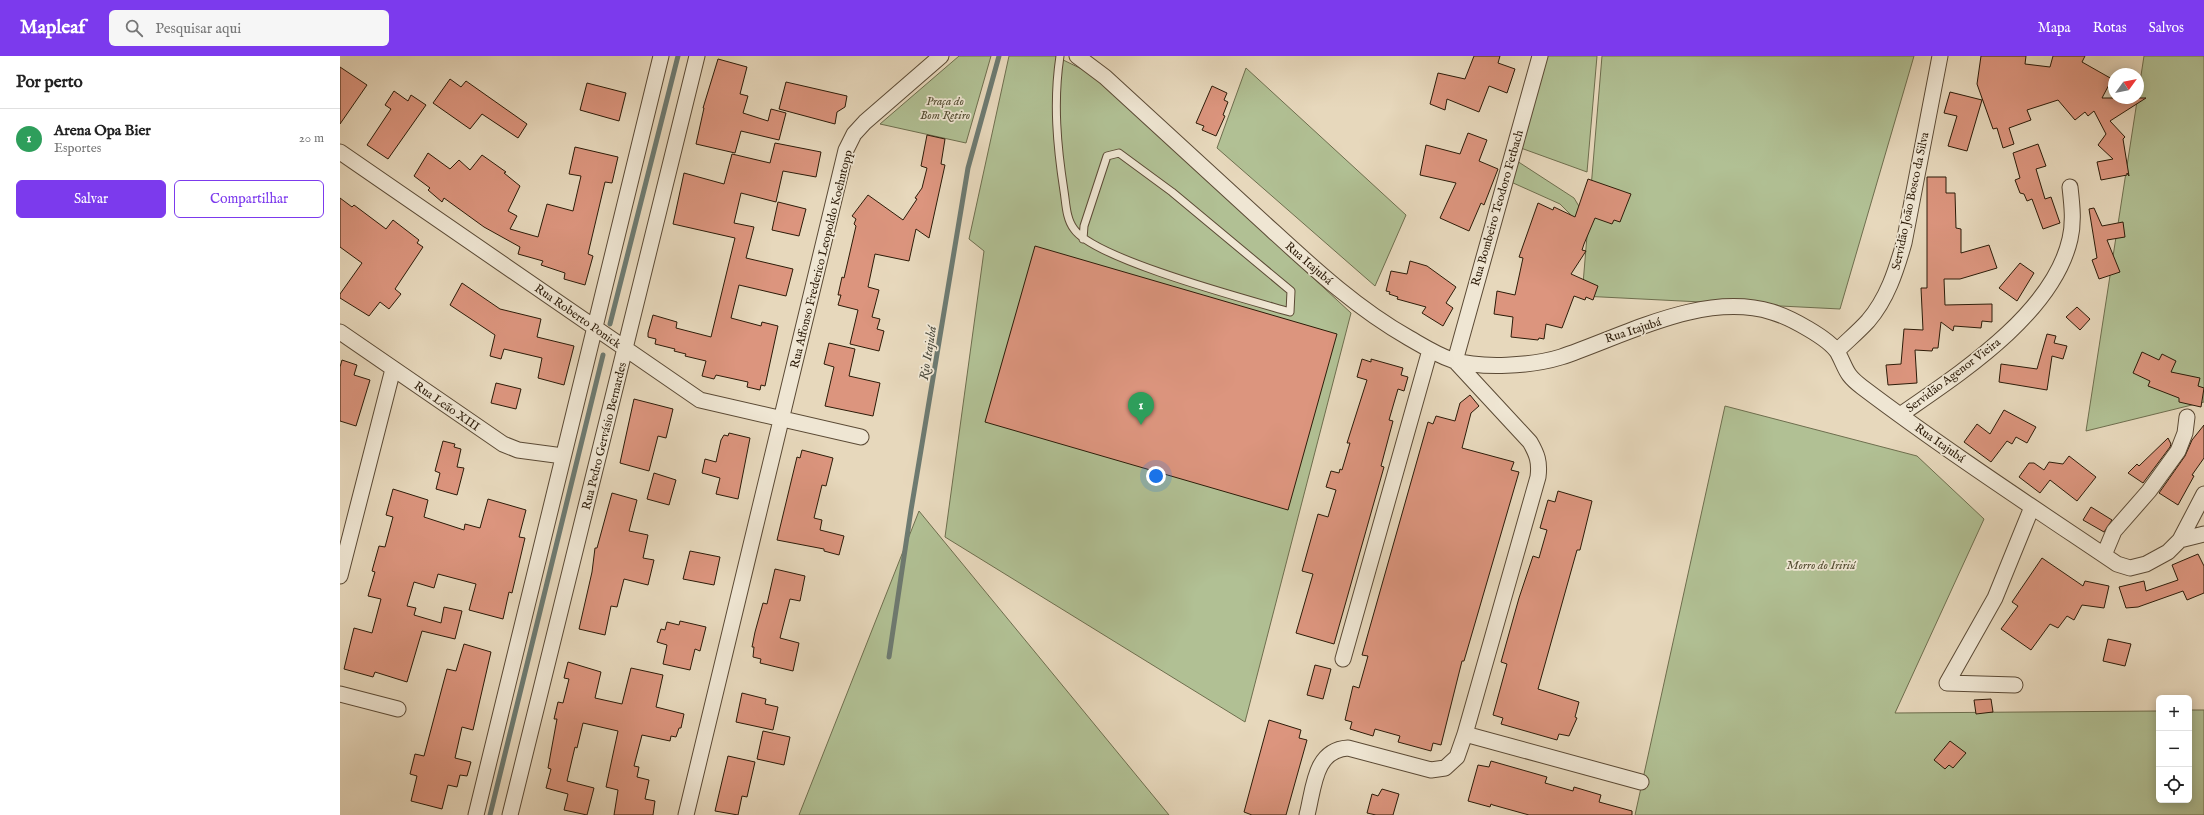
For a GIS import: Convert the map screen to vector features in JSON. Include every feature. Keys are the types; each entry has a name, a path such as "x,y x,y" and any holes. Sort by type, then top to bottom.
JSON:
{"street":[{"path":"476,815 661,56"},
{"name":"Rua Pedro Gervásio Bernardes","path":"510,815 697,56"},
{"name":"Rua Affonso Frederico Leopoldo Koehntopp","path":"686,815 846,150 854,134 865,122 941,56"},
{"name":"Rua Itajubá","path":"1077,56 1105,77 1318,272 1368,311 1430,350 1454,361 1490,365 1538,361 1560,357 1638,326 1711,308 1736,306 1768,311 1788,318 1809,329 1837,351 1843,369 1852,380 2032,507 2117,564 2130,568 2146,564 2168,552 2180,540 2204,534"},
{"name":"Rua Bombeiro Teodoro Fetbach","path":"1454,361 1540,56"},
{"name":"Servidão João Bosco da Silva","path":"1837,351 1869,320 1884,296 1895,274 1904,244 1940,56"},
{"name":"Rua Roberto Ponick","path":"340,152 700,400 780,424 860,437"},
{"name":"Servidão Agenor Vieira","path":"1900,415 1975,361 2030,311 2049,285 2070,240 2073,209 2070,187"},
{"name":"Rua Leão XIII","path":"340,332 503,444 518,450 563,456"},
{"path":"1343,659 1430,350"},
{"path":"1307,815 1321,763 1328,754 1337,748 1348,748 1431,770 1445,768 1457,758 1465,734 1538,477 1540,464 1537,453 1530,442 1454,361"},
{"path":"340,576 393,369"},
{"path":"2104,555 2114,531 2149,491 2178,450 2185,433 2187,417"},
{"path":"2180,540 2204,494"},
{"path":"2015,685 1947,683 1995,598 2032,507"},
{"path":"340,694 398,709"},
{"path":"1465,734 1641,782"}],"lane":[{"path":"1060,56 1056,81 1057,142 1068,216 1073,229 1083,239 1111,253 1183,280 1290,312 1291,291 1172,192 1119,153 1107,156 1084,226 1083,239"}],"green space":[{"name":"Praça do Bom Retiro","path":"959,56 991,56 966,143 880,124"},
{"path":"1009,56 1055,56 1094,75 1351,313 1245,722 945,537 984,251 969,239"},
{"path":"1546,56 1597,56 1587,172 1518,147"},
{"path":"1602,56 1914,56 1840,309 1582,296"},
{"path":"2144,56 2204,56 2204,402 2086,431 2137,104 2144,104 2144,68 2142,68"},
{"path":"1246,68 1406,215 1375,286 1217,148"},
{"path":"1517,161 1574,198 1586,218 1585,229 1560,204 1511,182"},
{"name":"Morro do Iririú","path":"1725,406 1917,456 1984,519 1895,713 2156,711 2156,803 2192,803 2192,710 2204,710 2204,815 1635,815"},
{"path":"919,511 1169,815 799,815"}],"building":[{"path":"1474,56 1500,56 1498,63 1515,69 1507,93 1489,86 1479,112 1447,99 1445,110 1430,104 1438,73 1465,79"},
{"path":"1981,56 2026,56 2025,64 2050,67 2053,56 2085,56 2082,62 2108,77 2108,87 2102,98 2108,98 2108,104 2137,104 2110,121 2125,137 2123,139 2129,176 2127,173 2127,175 2101,180 2097,162 2113,159 2098,145 2106,134 2094,111 2088,116 2085,112 2075,120 2058,100 2027,110 2031,120 2009,128 2014,144 2003,148 1997,128 1993,129 1977,84"},
{"path":"718,59 747,67 740,94 748,96 743,113 768,121 771,109 786,113 779,140 741,131 735,153 696,144 703,108"},
{"path":"340,67 367,85 340,124"},
{"path":"450,79 461,87 466,81 527,124 518,138 482,114 470,129 433,103"},
{"path":"786,82 847,96 845,107 837,112 835,124 779,109"},
{"path":"587,83 626,93 619,121 580,110"},
{"path":"1212,86 1227,93 1224,100 1228,102 1223,115 1225,116 1216,136 1202,130 1204,126 1196,123"},
{"path":"394,91 408,101 411,95 426,105 388,159 367,145 391,109 385,105"},
{"path":"1950,92 1982,100 1967,151 1948,146 1957,116 1944,113"},
{"path":"1468,133 1487,140 1479,161 1498,169 1484,205 1481,203 1469,231 1440,218 1456,183 1420,175 1426,145 1460,154"},
{"path":"927,135 945,139 941,164 945,165 929,238 916,229 909,261 875,254 868,287 879,290 872,317 880,319 877,329 884,331 879,351 850,344 858,310 838,305 841,295 838,295 842,277 844,278 856,226 854,224 856,219 852,216 868,195 903,220 917,199 915,198 922,188 927,168 921,166"},
{"path":"775,143 821,152 816,177 783,171 776,202 741,193 734,223 754,227 746,258 793,269 786,296 739,285 731,318 761,326 762,322 778,326 765,386 761,385 760,390 747,387 748,382 716,375 714,379 702,376 706,361 685,356 686,354 674,351 675,349 655,344 656,339 648,337 648,333 653,315 677,322 676,328 711,337 735,238 673,224 684,173 724,184 732,154 770,163"},
{"path":"2038,144 2046,166 2036,169 2045,199 2051,197 2060,223 2043,229 2032,199 2027,201 2024,194 2020,193 2015,180 2020,178 2013,153"},
{"path":"575,147 618,157 612,183 605,182 588,254 593,256 585,285 564,279 565,273 541,265 543,261 518,254 520,247 484,227 444,198 442,202 428,190 430,188 414,176 428,153 450,169 459,160 470,170 482,155 506,172 504,173 520,186 508,211 517,216 510,229 538,237 547,204 573,211 581,176 569,174"},
{"path":"1927,177 1946,177 1946,193 1955,193 1956,228 1961,229 1961,253 1989,245 1997,268 1960,279 1944,279 1945,305 1992,304 1992,322 1982,321 1981,328 1954,326 1953,331 1941,322 1938,348 1933,348 1932,351 1915,350 1917,383 1888,385 1886,365 1901,364 1904,329 1923,330 1921,288 1927,288"},
{"path":"1588,179 1631,194 1620,222 1614,220 1612,224 1595,218 1582,250 1586,251 1571,274 1598,286 1593,300 1586,297 1585,300 1574,296 1562,328 1546,324 1544,339 1539,338 1538,340 1511,337 1513,317 1494,314 1497,291 1515,295 1523,258 1519,257 1538,203 1553,210 1554,207 1575,217"},
{"path":"340,198 352,207 354,205 386,229 393,220 419,240 417,243 423,247 395,289 401,294 389,309 380,302 369,316 340,298 340,294 362,263 340,247"},
{"path":"778,202 806,209 799,236 772,230"},
{"path":"2094,208 2102,226 2123,222 2125,237 2107,240 2120,272 2099,279 2092,260 2097,258 2089,209"},
{"path":"1035,246 1337,334 1288,510 985,422"},
{"path":"1410,261 1427,266 1456,287 1446,303 1453,308 1443,326 1422,313 1426,307 1397,299 1398,297 1389,294 1390,292 1386,291 1391,271 1407,274"},
{"path":"2020,263 2034,273 2017,301 1999,288"},
{"path":"462,283 500,309 541,319 537,337 574,346 564,385 538,378 542,358 504,349 501,359 490,356 495,335 450,305"},
{"path":"2077,307 2090,319 2080,330 2066,317"},
{"path":"2047,334 2056,336 2054,343 2067,346 2063,359 2052,356 2047,390 1999,382 2001,364 2037,369"},
{"path":"829,343 855,349 849,376 880,383 873,416 825,406 834,367 824,364"},
{"path":"2142,352 2159,360 2162,354 2176,361 2171,372 2200,378 2198,386 2204,388 2201,407 2179,402 2179,398 2148,386 2150,381 2133,373"},
{"path":"1362,359 1371,362 1371,359 1403,368 1401,375 1408,377 1404,391 1398,389 1389,420 1393,421 1381,466 1384,467 1334,644 1296,633 1313,574 1302,571 1318,514 1328,517 1336,490 1326,487 1331,471 1339,473 1340,469 1342,470 1350,443 1347,443 1367,380 1357,377"},
{"path":"342,360 357,365 354,375 370,380 356,426 340,421 340,367"},
{"path":"496,383 521,389 516,409 491,403"},
{"path":"1470,395 1479,406 1471,413 1462,448 1514,462 1511,470 1519,472 1464,661 1462,661 1441,745 1433,743 1431,751 1398,742 1400,736 1375,729 1373,736 1350,729 1352,722 1345,720 1353,686 1359,688 1368,656 1362,655 1428,422 1433,424 1436,416 1455,421 1460,403"},
{"path":"634,399 673,409 666,438 658,436 649,471 620,463"},
{"path":"2004,410 2036,427 2027,443 2016,437 2012,444 2007,441 1991,462 1964,442 1977,424 1990,434"},
{"path":"2204,425 2204,458 2192,475 2194,476 2178,505 2159,493 2185,456 2192,440"},
{"path":"729,433 750,438 738,499 716,494 720,478 702,473 705,459 716,462 721,440 724,435 728,436"},
{"path":"2168,438 2171,444 2170,447 2143,483 2128,473 2137,464 2139,466"},
{"path":"443,441 455,444 454,447 461,449 457,467 464,468 457,495 436,489 440,473 435,471"},
{"path":"802,450 833,458 826,486 822,485 814,518 822,520 820,530 844,536 839,555 824,551 824,549 777,540 797,457 800,458"},
{"path":"2069,456 2096,477 2077,501 2050,480 2040,493 2019,477 2029,463 2034,463 2044,470 2049,462 2063,464"},
{"path":"654,473 676,480 669,505 647,499"},
{"path":"393,489 428,500 424,517 464,530 465,524 480,528 488,499 526,510 519,537 525,538 512,593 509,592 503,619 469,610 476,584 438,574 434,588 414,582 407,606 416,608 414,615 441,623 444,607 462,611 455,639 422,631 407,682 375,672 373,677 344,669 354,628 372,633 381,599 368,596 375,572 372,571 379,546 385,547 393,517 386,515"},
{"path":"1558,491 1592,501 1580,550 1577,550 1538,689 1579,702 1575,717 1577,718 1569,736 1559,734 1557,740 1501,724 1503,718 1493,715 1507,664 1501,662 1519,598 1533,556 1539,558 1547,530 1540,528 1548,500 1555,502"},
{"path":"612,493 637,500 629,531 648,535 643,558 654,560 648,585 624,579 617,607 611,606 605,635 579,629 592,572 595,548 597,548"},
{"path":"2091,507 2112,520 2104,532 2083,520"},
{"path":"690,551 720,557 714,585 683,579"},
{"path":"2198,554 2204,566 2204,593 2187,600 2183,591 2138,607 2126,608 2119,587 2144,581 2146,591 2178,580 2172,565"},
{"path":"2042,558 2083,586 2085,581 2109,586 2104,608 2082,605 2074,620 2067,616 2058,628 2050,624 2031,650 2001,629 2018,606 2012,602"},
{"path":"775,569 805,576 800,601 790,599 780,638 799,643 793,671 760,663 761,659 753,657 754,647 752,647 755,632 763,603 767,604"},
{"path":"680,621 706,627 700,651 695,649 690,670 663,664 667,645 657,642 661,629 665,630 667,622 679,625"},
{"path":"2108,639 2131,644 2125,666 2103,661"},
{"path":"464,644 491,652 473,730 462,727 455,758 471,762 467,776 460,775 457,787 448,785 442,809 411,801 417,776 410,774 415,754 424,756 447,669 456,671"},
{"path":"568,662 601,672 595,698 622,704 631,668 663,675 656,707 684,714 681,728 679,728 676,737 671,736 670,741 642,735 634,766 639,767 637,777 649,780 645,799 655,801 653,815 614,815 618,790 606,787 618,731 583,723 577,748 575,747 567,781 594,788 587,815 564,810 568,794 546,788 551,769 548,768 557,719 554,719 558,702 563,703 569,679 564,678"},
{"path":"1315,665 1331,669 1323,699 1307,695"},
{"path":"742,693 766,699 765,704 778,707 773,730 736,722"},
{"path":"1991,699 1993,712 1976,714 1974,700"},
{"path":"1269,720 1301,730 1299,738 1307,740 1286,815 1252,815 1244,812"},
{"path":"763,731 790,737 784,765 757,759"},
{"path":"1950,741 1966,753 1953,768 1949,765 1945,769 1934,760"},
{"path":"728,756 755,762 747,797 742,796 738,815 715,811"},
{"path":"1491,761 1547,777 1545,783 1573,791 1574,787 1601,795 1599,802 1632,811 1632,815 1529,815 1491,804 1490,807 1468,801 1478,765 1489,767"},
{"path":"1382,789 1399,794 1393,815 1376,815 1367,813 1372,794 1378,796"}],"waterway":[{"path":"610,324 678,56"},
{"name":"Rio Itajubá","path":"889,657 911,510 968,168 999,56"},
{"path":"490,815 603,355"}],"place":[{"name":"Arena Opa Bier","path":"1141,425"}]}
